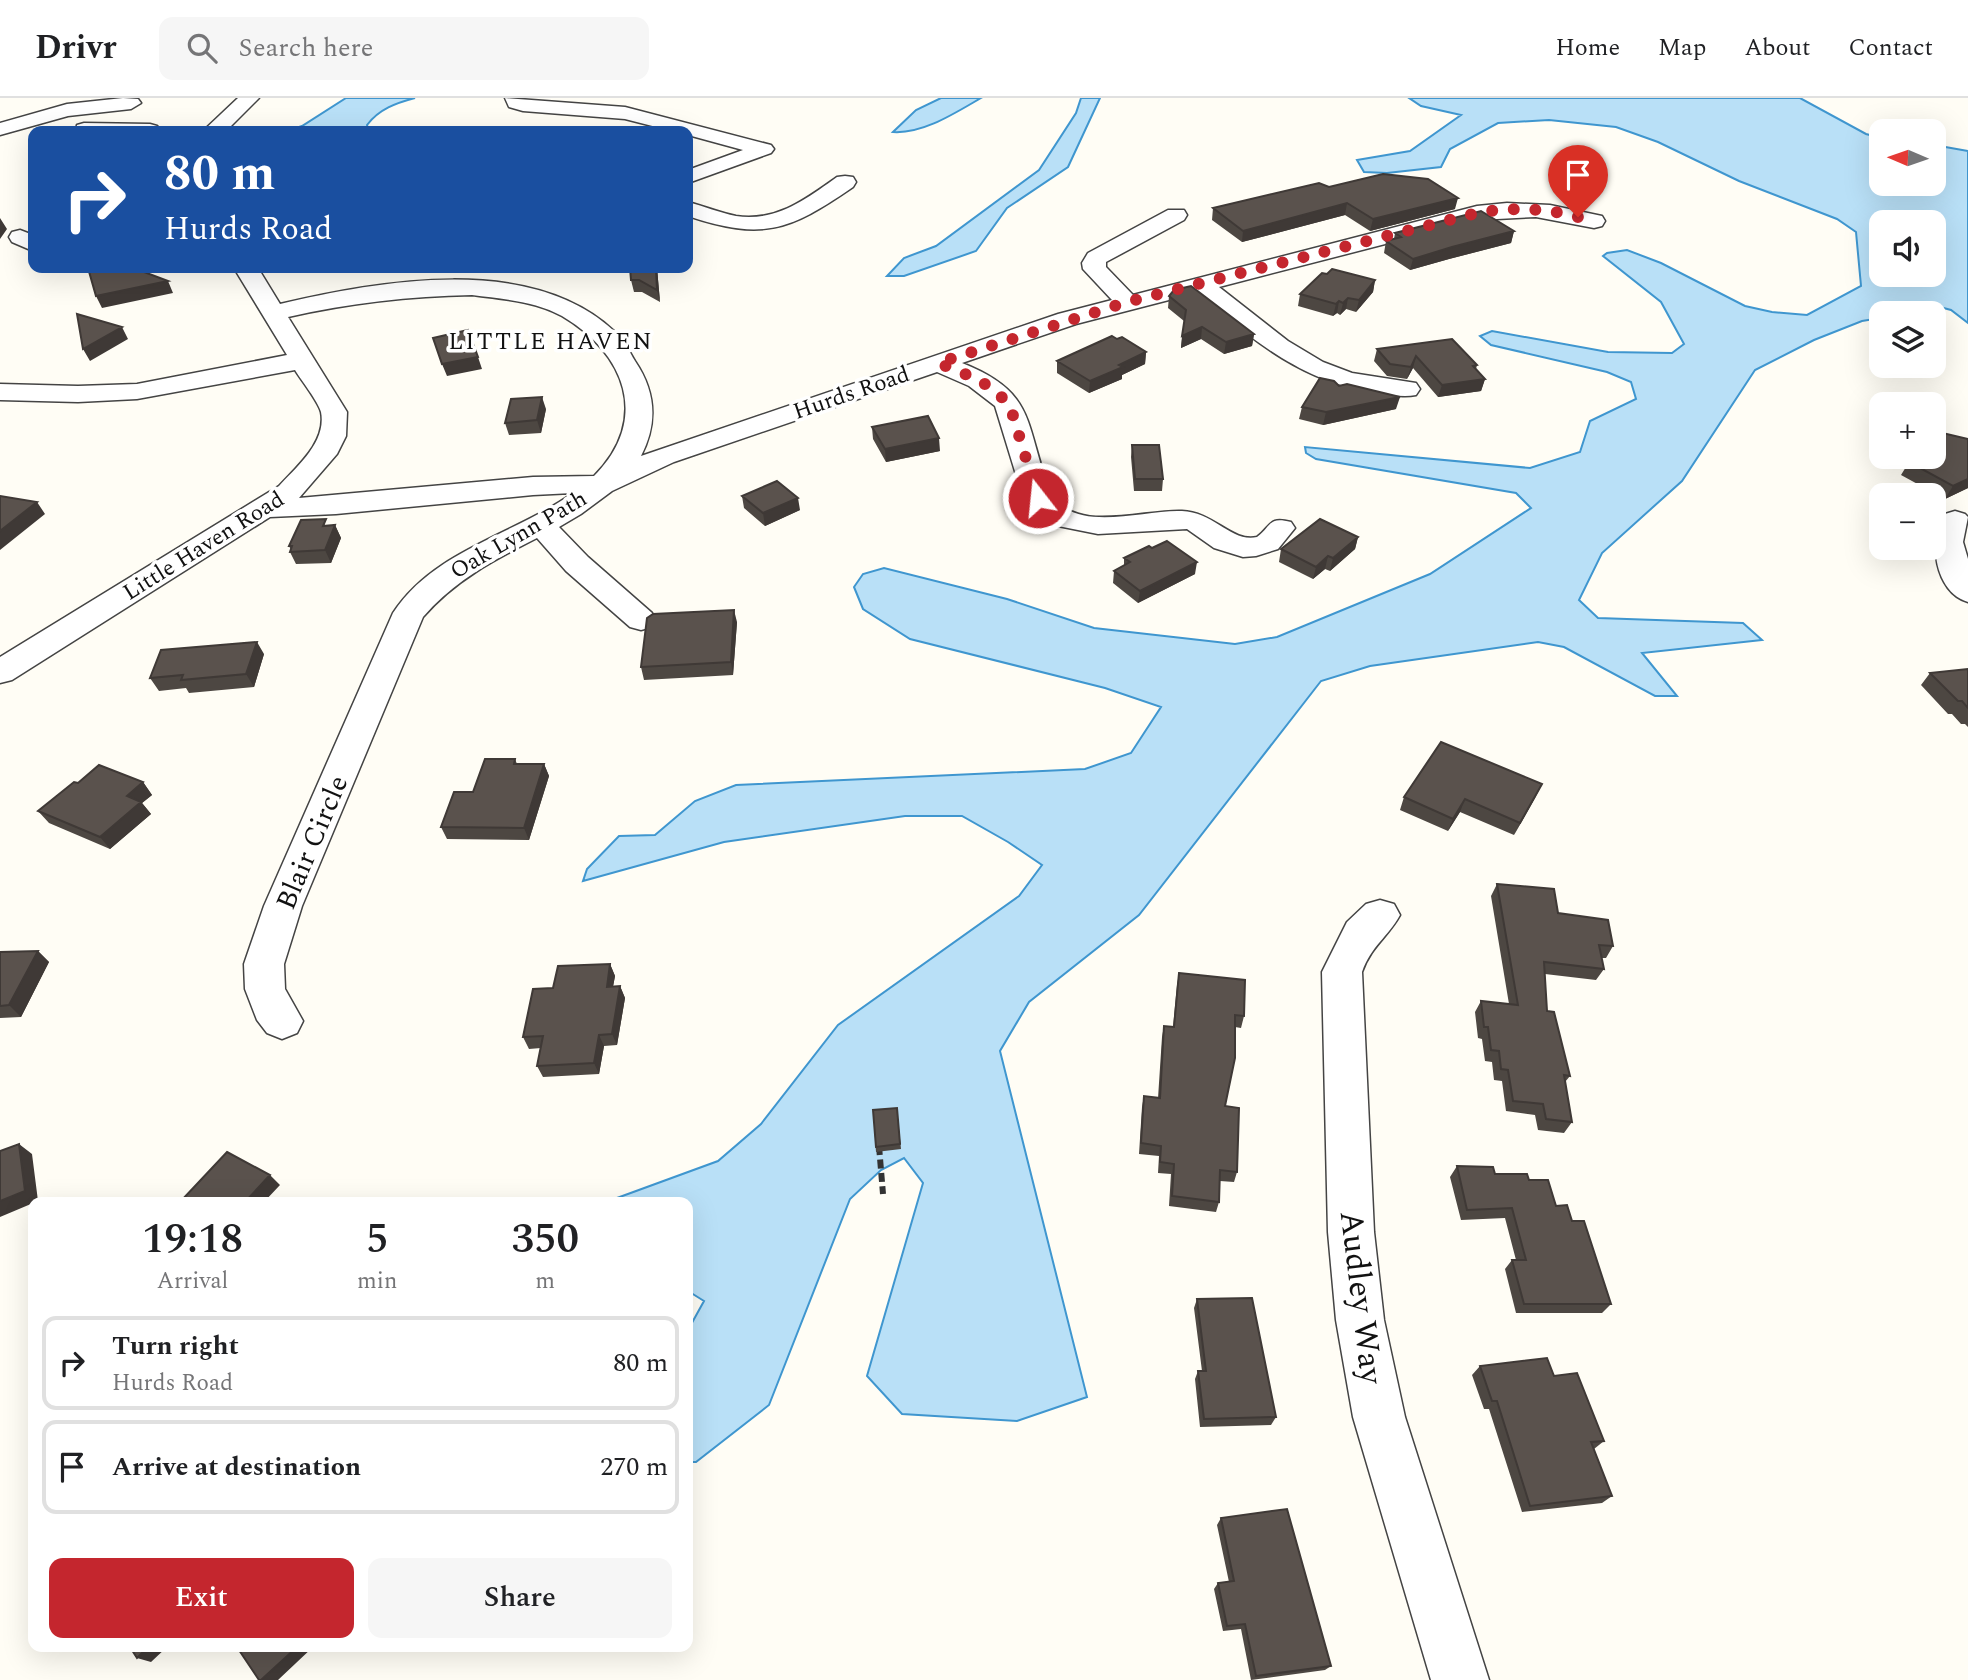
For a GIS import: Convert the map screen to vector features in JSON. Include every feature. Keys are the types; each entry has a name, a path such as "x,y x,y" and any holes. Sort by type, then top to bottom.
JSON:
{"street":[{"path":"220,126 249,98"},
{"path":"515,98 516,103 523,105 625,113 675,126"},
{"path":"0,130 67,110 130,100 148,126"},
{"path":"693,131 764,149 693,175"},
{"path":"0,139 28,133"},
{"path":"693,211 727,223 767,224 801,213 845,182"},
{"name":"Hurds Road","path":"267,508 336,505 533,486 604,484 664,456 1127,302 1498,209 1542,209 1594,221"},
{"path":"1127,302 1096,269 1096,258 1176,215"},
{"name":"Little Haven Road","path":"0,672 267,508 308,473 323,454 332,436 334,412 249,273"},
{"path":"477,288 505,273"},
{"path":"1199,283 1283,348 1313,367 1344,379 1407,388"},
{"name":"Oak Lynn Path","path":"275,313 380,293 426,288 477,288 540,299 578,316 613,346 629,367 637,386 641,412 639,430 621,465 604,484 541,525 461,564 439,580 410,614 387,665"},
{"path":"0,392 83,394 154,390 256,368 304,361"},
{"path":"938,363 986,384 1005,400 1011,409 1038,498 1056,515 1082,524 1105,526 1137,521 1191,520 1228,544 1242,547 1269,543 1277,537 1280,528"},
{"path":"1955,520 1948,542 1960,584 1968,592"},
{"path":"541,525 577,564 641,620"},
{"name":"Blair Circle","path":"282,1021 272,1008 265,989 264,964 283,906 387,665"},
{"name":"Audley Way","path":"1380,915 1364,928 1350,948 1342,972 1351,1232 1359,1308 1380,1417 1460,1680"}],"path":[{"path":"878,1134 883,1194"}],"water":[{"path":"346,98 415,98 382,111 367,126 302,126"},
{"path":"941,98 981,98 927,126 893,132 916,110"},
{"path":"1081,98 1100,98 1068,167 1007,208 976,251 904,276 887,276 904,258 936,246 1039,170 1076,113"},
{"path":"1409,98 1800,98 1869,135 1869,196 1946,196 1946,147 1968,151 1968,323 1946,309 1946,301 1869,301 1869,320 1814,340 1755,370 1682,481 1602,553 1579,600 1598,618 1743,623 1762,640 1642,653 1677,696 1655,696 1564,647 1538,642 1370,666 1321,681 1139,915 1029,1002 1000,1051 1087,1397 1017,1421 902,1414 867,1376 923,1183 904,1158 881,1170 850,1199 769,1405 693,1462 693,1321 704,1301 693,1294 693,1197 620,1197 718,1161 761,1124 838,1025 1019,896 1042,865 962,816 905,816 724,842 583,881 587,869 619,836 655,835 695,801 736,785 1085,769 1131,753 1161,707 1105,688 910,639 863,609 854,587 863,574 884,568 1007,599 1094,628 1235,644 1277,637 1430,574 1531,508 1516,493 1316,459 1306,453 1305,447 1530,468 1580,452 1590,421 1636,399 1631,382 1607,372 1491,345 1480,336 1492,331 1608,352 1672,353 1684,344 1661,302 1603,256 1607,253 1627,250 1661,263 1745,306 1772,312 1807,315 1861,286 1856,232 1837,219 1739,181 1658,142 1616,127 1549,120 1498,123 1450,149 1441,167 1387,173 1364,172 1357,160 1410,151 1461,115 1421,106"}],"building":[{"path":"1383,174 1428,179 1458,198 1373,219 1347,203 1243,231 1213,208 1319,183 1329,187"},
{"path":"1481,211 1514,231 1413,259 1386,241 1401,237 1395,233"},
{"path":"1332,269 1375,280 1359,300 1348,298 1343,303 1339,301 1336,304 1300,294 1322,273 1327,274"},
{"path":"89,273 147,273 168,281 96,296"},
{"path":"630,273 656,273 657,290 639,280 631,280"},
{"path":"1191,286 1254,334 1226,342 1202,327 1182,336 1186,310 1169,296 1174,290"},
{"path":"77,314 122,327 83,349"},
{"path":"468,330 478,357 442,364 433,338"},
{"path":"1112,336 1117,339 1122,337 1146,352 1119,365 1123,367 1090,381 1057,361"},
{"path":"1452,339 1477,365 1473,366 1485,379 1442,385 1416,356 1411,367 1390,364 1377,349"},
{"path":"1320,378 1334,381 1339,386 1347,384 1400,397 1326,412 1302,407"},
{"path":"542,397 537,420 505,423 511,399"},
{"path":"928,416 939,438 885,449 872,427"},
{"path":"1946,434 1968,439 1968,479 1953,486 1922,469 1946,469"},
{"path":"1132,445 1159,445 1163,479 1135,479"},
{"path":"777,481 798,498 763,513 742,496"},
{"path":"0,496 37,502 0,531"},
{"path":"326,519 323,526 335,525 325,550 290,552 292,546 289,546 301,520"},
{"path":"1320,519 1358,537 1333,558 1328,556 1316,567 1281,549"},
{"path":"1167,541 1197,562 1140,591 1114,571 1130,562 1124,558"},
{"path":"734,610 731,662 641,667 647,618 653,614"},
{"path":"257,642 246,674 181,680 183,675 150,678 161,650"},
{"path":"1968,669 1968,708 1930,673"},
{"path":"1441,742 1542,784 1520,823 1465,799 1453,819 1404,797"},
{"path":"485,759 515,759 514,764 544,764 524,828 441,827 454,792 473,792"},
{"path":"99,765 143,782 127,796 141,802 100,837 38,811 74,782 78,783"},
{"path":"1497,884 1554,889 1558,913 1608,920 1613,946 1599,945 1604,969 1544,962 1547,1011 1554,1012 1570,1076 1564,1075 1572,1122 1546,1119 1543,1104 1513,1101 1508,1070 1501,1069 1499,1051 1491,1050 1488,1027 1484,1027 1481,1001 1518,1005"},
{"path":"38,951 9,1005 0,1006 0,952"},
{"path":"610,964 607,987 620,986 612,1034 599,1035 594,1063 537,1066 543,1036 523,1037 533,989 553,988 558,966"},
{"path":"1179,973 1245,980 1244,1016 1235,1015 1235,1058 1225,1106 1239,1108 1237,1172 1220,1170 1219,1202 1172,1196 1174,1164 1160,1162 1161,1146 1141,1143 1144,1096 1160,1098 1164,1026 1174,1027"},
{"path":"897,1108 900,1144 876,1147 873,1110"},
{"path":"19,1144 25,1191 0,1201 0,1151"},
{"path":"227,1152 270,1175 250,1197 185,1197"},
{"path":"1457,1166 1493,1167 1495,1174 1527,1174 1529,1180 1548,1180 1556,1206 1567,1205 1572,1221 1584,1221 1611,1304 1524,1304 1512,1260 1526,1260 1512,1208 1467,1210"},
{"path":"1252,1298 1276,1417 1204,1419 1198,1371 1206,1371 1197,1299"},
{"path":"1547,1358 1554,1376 1577,1373 1604,1441 1591,1442 1612,1496 1530,1506 1497,1401 1492,1401 1480,1366"},
{"path":"1287,1509 1331,1666 1256,1676 1245,1624 1227,1626 1218,1583 1234,1581 1221,1518"},
{"path":"240,1652 292,1652 261,1680"}],"district":[{"name":"LITTLE HAVEN","path":"551,341"}],"route":[{"path":"1038,498 1011,409 1005,400 995,389 977,379 938,363 1067,319 1127,302 1477,213 1517,208 1563,212 1578,217"}]}
